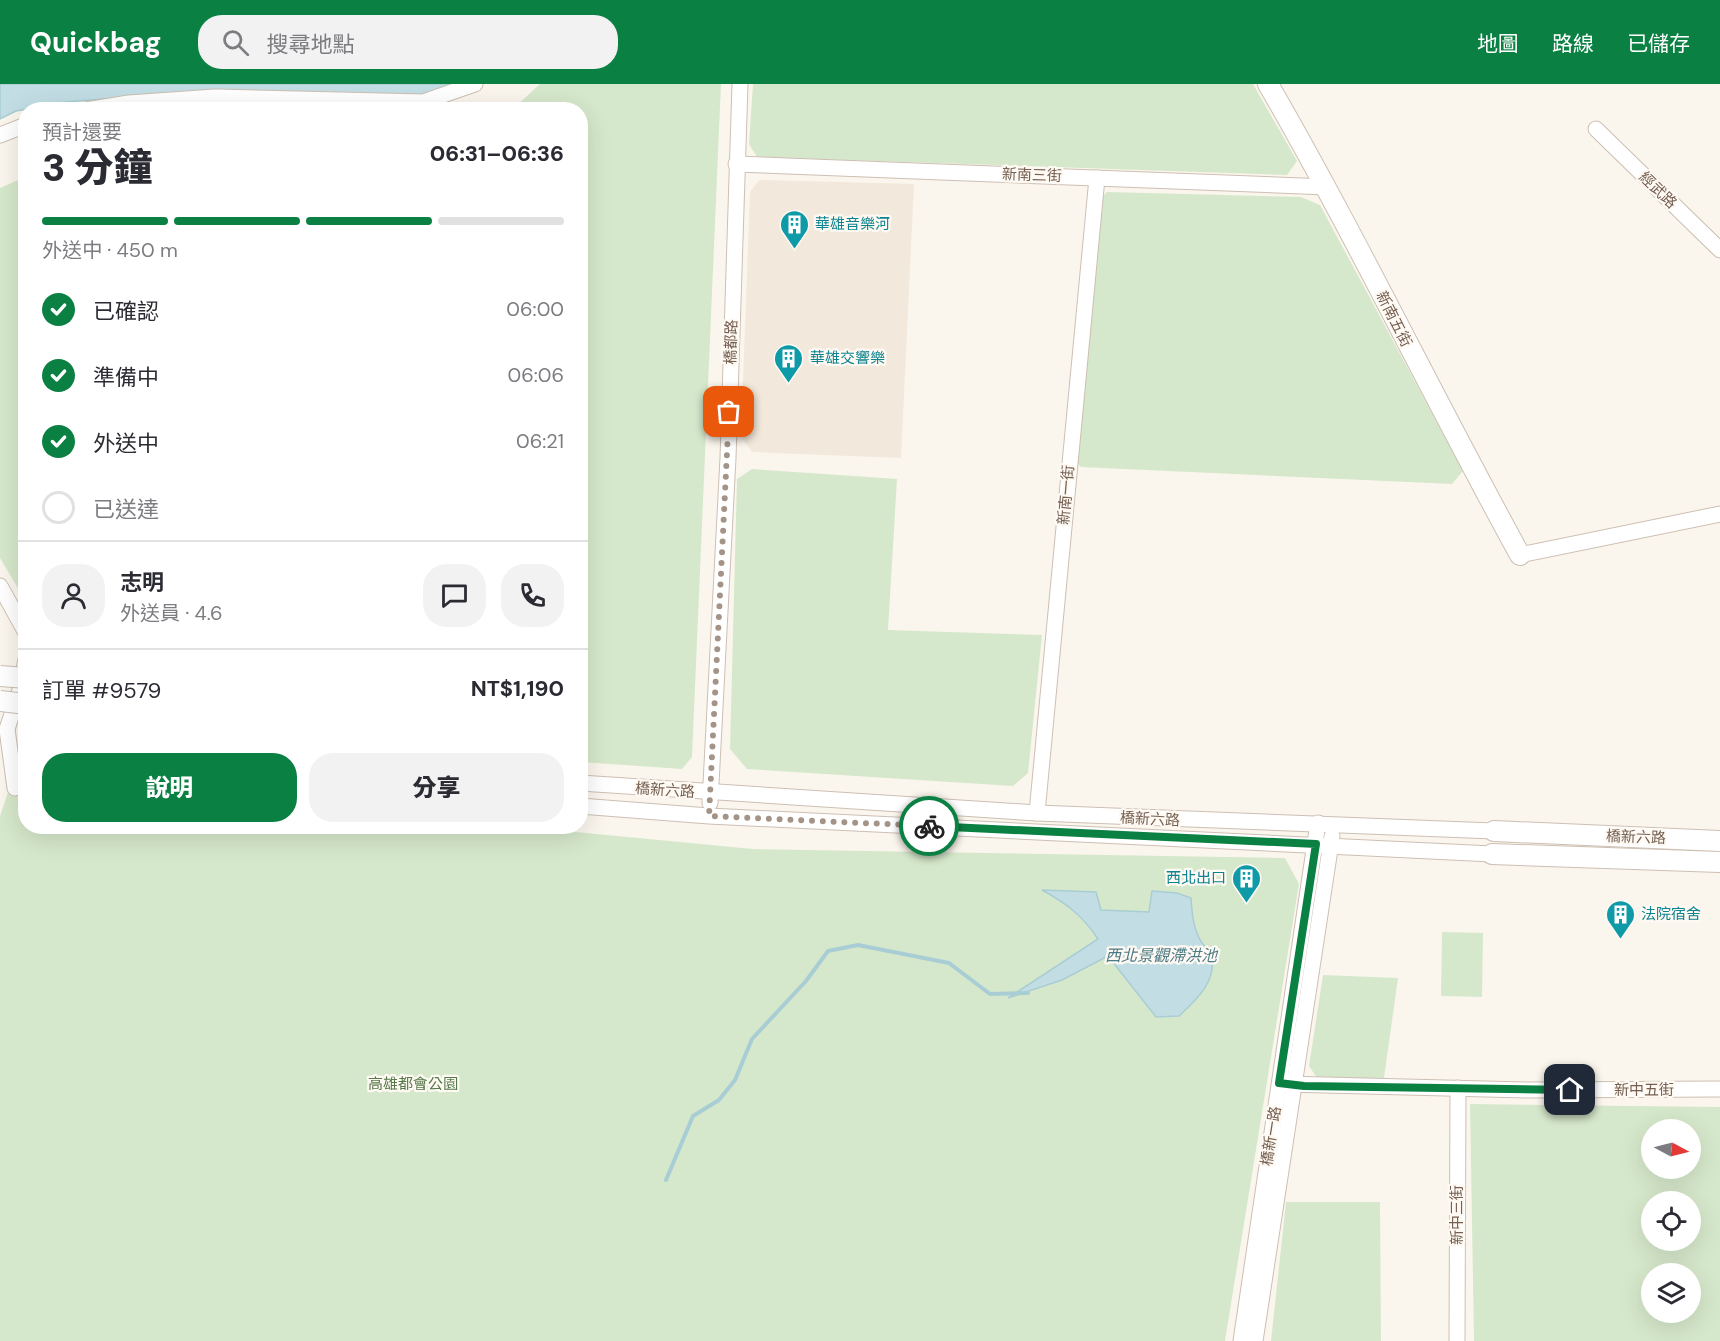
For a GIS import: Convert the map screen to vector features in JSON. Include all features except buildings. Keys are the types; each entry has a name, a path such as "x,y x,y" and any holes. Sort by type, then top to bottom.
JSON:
{"street":[{"path":"143,102 215,97 423,102 475,84"},
{"name":"橋都路","path":"709,816 728,458 740,84"},
{"name":"新南五街","path":"1268,84 1327,187 1447,422 1520,555"},
{"path":"0,135 18,128"},
{"name":"經武路","path":"1596,129 1720,250"},
{"name":"新南三街","path":"736,164 1327,187"},
{"name":"新南一街","path":"1037,813 1097,178"},
{"path":"1520,555 1720,514"},
{"path":"0,586 18,619"},
{"path":"0,676 18,677"},
{"path":"15,788 7,729 18,696"},
{"path":"0,701 18,703"},
{"name":"橋新六路","path":"588,784 1037,813 1720,841"},
{"name":"橋新六路","path":"588,807 709,816 1492,855 1720,862"},
{"name":"橋新一路","path":"1318,823 1323,845"},
{"name":"橋新一路","path":"1255,1341 1287,1084 1323,845 1334,824"},
{"name":"橋新一路","path":"1241,1341 1287,1084"},
{"name":"新中五街","path":"1287,1084 1458,1088 1720,1089"},
{"name":"新中三街","path":"1457,1341 1458,1088"}],"shaded area":[{"path":"759,180 914,184 901,458 752,452 741,437 750,192"}],"green space":[{"path":"540,84 721,84 692,757 682,769 588,762 588,102 521,102"},
{"path":"753,84 1253,84 1297,161 1287,175 757,157 749,144"},
{"path":"18,180 18,588 0,558 0,188"},
{"path":"1107,192 1301,197 1320,205 1463,471 1452,484 1081,467 1075,461 1099,200"},
{"path":"752,469 897,479 888,630 1042,635 1028,773 1013,786 747,769 730,749 737,479"},
{"name":"高雄都會公園","path":"18,763 18,834 588,833 753,849 1285,858 1299,884 1225,1341 0,1341 0,816"},
{"path":"1442,932 1483,933 1482,997 1441,996"},
{"path":"1323,975 1398,978 1384,1078 1317,1078 1309,1066"},
{"path":"1470,1104 1720,1107 1720,1341 1474,1341"},
{"path":"1286,1202 1380,1202 1381,1341 1271,1341"}],"water":[{"path":"0,84 464,84 415,98 182,93 66,102 18,102 18,111 0,119"},
{"name":"西北景觀滯洪池","path":"1042,890 1096,892 1101,910 1149,912 1152,891 1177,893 1191,898 1197,932 1209,951 1212,963 1209,981 1192,1004 1179,1016 1156,1017 1108,956 1062,980 1008,998 1098,939 1073,911"}],"waterway":[{"path":"666,1180 693,1116 719,1100 735,1080 752,1039 806,981 828,951 858,945 949,963 990,994 1028,993"}],"way so far":[{"path":"729,412 709,816 929,826"}],"place":[{"name":"華雄音樂河","path":"794,250"},
{"name":"華雄交響樂","path":"789,384"},
{"name":"西北出口","path":"1247,904"},
{"name":"法院宿舍","path":"1620,940"}],"route":[{"path":"929,826 1316,844 1279,1083 1304,1086 1570,1090"}]}
